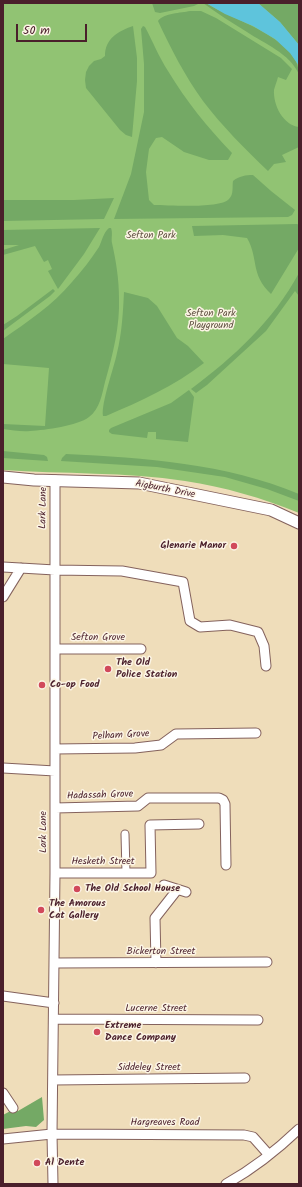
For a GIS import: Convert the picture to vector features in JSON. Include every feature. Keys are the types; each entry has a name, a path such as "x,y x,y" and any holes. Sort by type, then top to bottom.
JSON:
{"street":[{"name":"Aigburth Drive","path":"3,477 34,480 139,483 271,510 299,523"},
{"name":"Lark Lane","path":"53,1184 52,1134 56,873 55,480"},
{"path":"3,567 55,570 122,571 182,582 190,620 200,628 230,625 258,632 264,646 266,666"},
{"path":"3,597 21,568"},
{"name":"Sefton Grove","path":"55,649 141,648"},
{"name":"Pelham Grove","path":"55,749 135,748 161,744 176,734 256,733"},
{"path":"3,768 55,771"},
{"name":"Hadassah Grove","path":"55,808 138,806 148,798 219,798 223,800 225,804 226,865"},
{"name":"Hesketh Street","path":"56,873 151,873 150,825 199,824"},
{"path":"126,834 126,873"},
{"path":"156,963 155,918 182,891 164,885"},
{"name":"Bickerton Street","path":"54,963 267,962"},
{"path":"3,996 54,1003"},
{"name":"Lucerne Street","path":"54,1020 258,1020"},
{"name":"Siddeley Street","path":"53,1080 245,1078"},
{"path":"3,1093 13,1108"},
{"path":"226,1184 269,1155 299,1129"},
{"name":"Hargreaves Road","path":"3,1140 52,1134 244,1135 253,1138 269,1155"}],"green space":[{"name":"Sefton Park","path":"3,3 299,3 299,513 243,494 214,486 185,481 140,476 3,470"},
{"path":"152,3 198,4 160,13 155,12"},
{"path":"203,3 206,3 247,23 276,40 288,50 296,61 299,74 295,67 283,55 230,22"},
{"path":"258,3 299,3 299,45 280,22"},
{"path":"190,11 201,11 216,18 281,58 292,69 286,80 278,77 274,90 275,102 280,113 288,122 299,127 299,147 282,155 286,162 274,164 268,171 242,146 218,119 190,82 158,21 164,16"},
{"path":"133,26 137,58 137,81 132,137 126,135 120,130 86,88 85,80 86,72 89,66 94,61 105,56 107,45 113,36 122,30"},
{"path":"143,26 145,27 165,66 182,93 214,134 232,153 228,160 209,160 184,152 162,137 156,138 149,149 146,172 149,200 154,205 194,206 216,204 224,202 231,197 233,181 243,176 253,175 295,210 292,215 288,217 114,219 131,174 144,112 144,64 141,29"},
{"path":"114,198 104,219 3,221 3,200 74,200"},
{"path":"299,225 299,248 271,294 264,287 257,273 251,246 247,238 223,235 194,236 192,226"},
{"path":"100,228 84,254 58,289 48,271 52,269 48,260 44,262 35,246 3,255 3,250 19,245 3,245 3,230"},
{"path":"109,228 112,230 112,243 117,270 119,308 113,350 102,396 96,410 84,420 53,429 17,431 3,429 3,424 45,426 49,368 3,364 3,339 39,313 65,290 93,256 99,247 105,232"},
{"path":"299,273 299,296 295,291 266,331 207,385 196,393 191,389 237,351 265,322 289,290"},
{"path":"53,289 55,291 50,296 3,331 3,325"},
{"path":"124,292 148,298 157,306 177,338 188,346 204,363 181,379 144,399 103,416 104,403 120,338"},
{"path":"189,390 194,397 188,442 156,439 156,432 148,432 147,438 112,434 109,432 111,428 171,403"},
{"path":"3,451 44,455 47,457 48,461 3,458"},
{"path":"66,454 155,460 214,469 242,475 299,494 299,501 267,489 225,477 157,467 61,461"},
{"path":"42,1097 44,1120 36,1127 26,1126 3,1129 3,1115 16,1108 18,1111"}],"water":[{"path":"206,3 258,3 280,22 299,45 299,66 290,53 275,39 253,26 225,14"}],"place":[{"name":"Glenarie Manor","path":"234,546"},
{"name":"The Old Police Station","path":"108,669"},
{"name":"Co-op Food","path":"42,685"},
{"name":"The Old School House","path":"77,889"},
{"name":"The Amorous Cat Gallery","path":"41,910"},
{"name":"Extreme Dance Company","path":"97,1032"},
{"name":"Al Dente","path":"37,1163"}],"park label":[{"name":"Sefton Park Playground","path":"211,320"}]}
